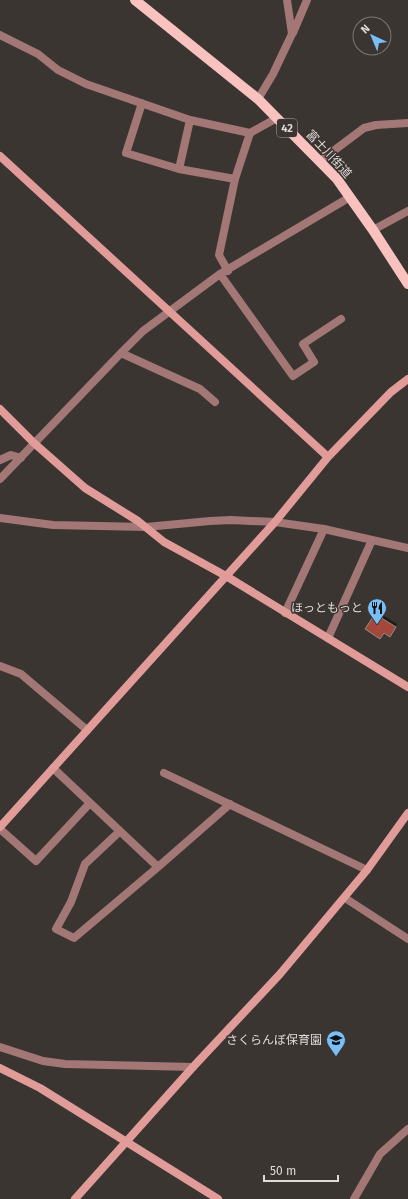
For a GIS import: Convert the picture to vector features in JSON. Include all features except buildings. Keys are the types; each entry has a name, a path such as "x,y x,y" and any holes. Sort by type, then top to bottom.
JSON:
{"main road":[{"name":"富士川街道","path":"136,0 258,99 338,179 408,284"}],"street":[{"path":"287,0 292,34"},
{"path":"258,99 273,74 307,0"},
{"path":"0,35 38,54 58,70 86,84 190,120 250,133 277,118"},
{"path":"142,103 126,152 179,169 235,179"},
{"path":"179,169 190,120"},
{"path":"320,161 364,128 376,125 408,123"},
{"path":"250,133 235,179 219,255 224,273 293,376 314,362 303,344 341,319"},
{"path":"0,156 168,312 328,457"},
{"path":"0,480 121,352 143,331 224,273 350,197"},
{"path":"373,230 408,211"},
{"path":"121,352 200,389 215,402"},
{"path":"90,803 36,861 0,828 275,522 328,457 391,392 408,379"},
{"path":"0,409 34,443 84,488 146,527 164,542 226,576 408,687"},
{"path":"0,460 11,455 20,458"},
{"path":"0,518 52,525 146,527 231,520 275,522 324,529 408,548"},
{"path":"286,613 324,529"},
{"path":"328,638 372,540"},
{"path":"0,666 20,674 87,730"},
{"path":"53,768 158,867"},
{"path":"164,773 367,870"},
{"path":"120,831 85,864 70,902 56,929 74,938 230,804"},
{"path":"75,1199 193,1067 280,974 367,870 408,813"},
{"path":"344,898 408,939"},
{"path":"0,1047 43,1061 65,1064 193,1067"},
{"path":"0,1068 40,1088 218,1199"},
{"path":"354,1199 380,1154 408,1129"}],"place":[{"name":"ほっともっと","path":"377,625"},
{"name":"さくらんぼ保育園","path":"336,1057"}]}
